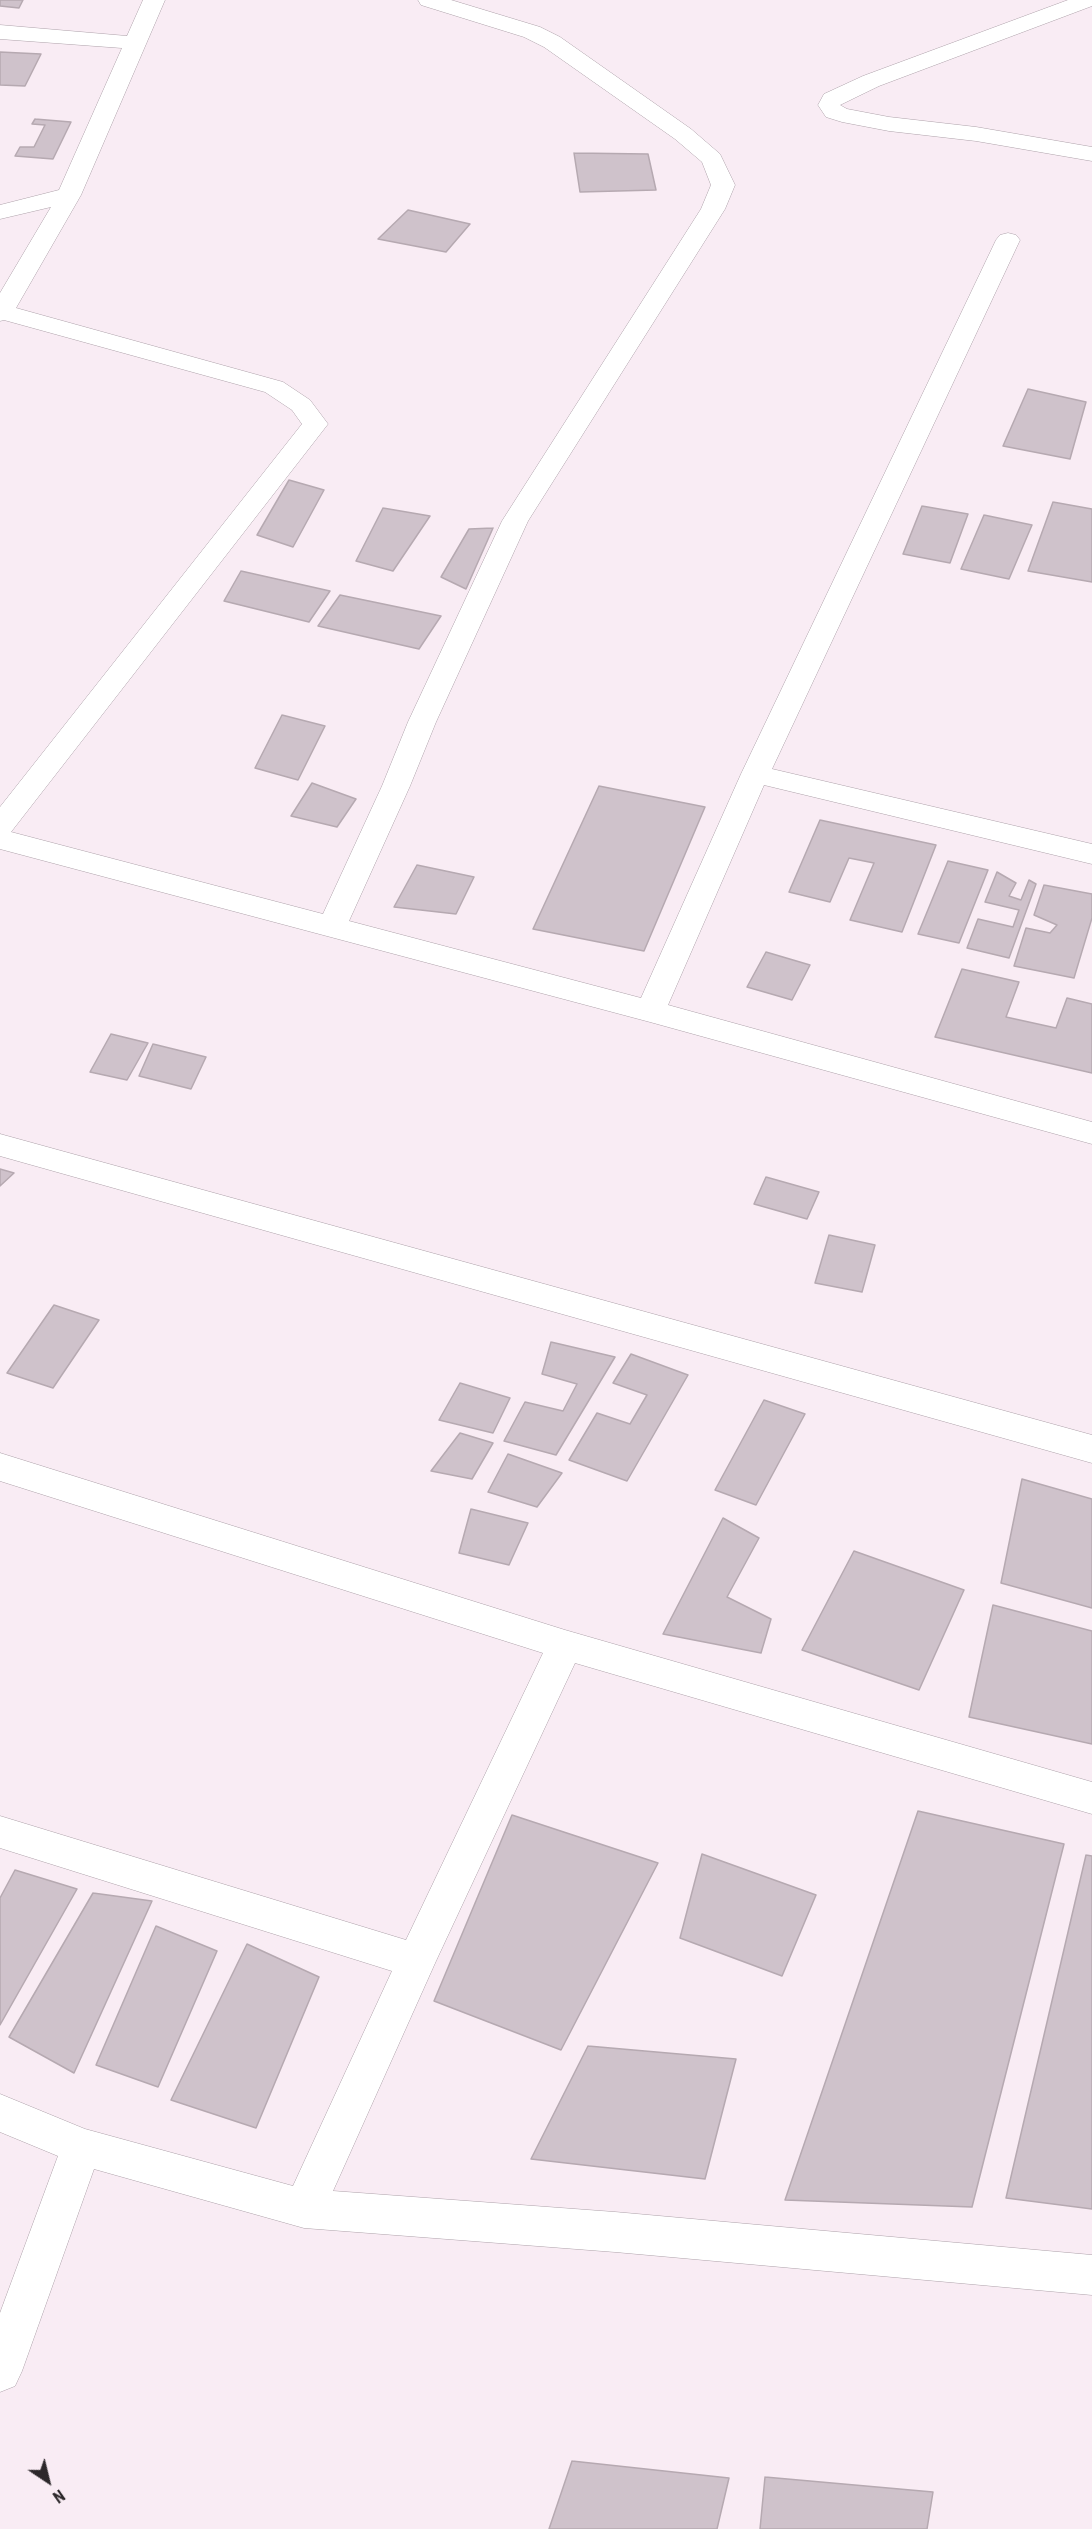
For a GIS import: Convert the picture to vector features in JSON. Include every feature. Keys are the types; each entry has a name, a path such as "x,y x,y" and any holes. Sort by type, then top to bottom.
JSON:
{"street":[{"path":"0,827 315,424 301,405 274,387 1,313 69,195 154,0"},
{"path":"332,927 396,786 422,722 515,521 713,209 723,185 712,159 683,134 552,42 532,32 429,0"},
{"path":"1088,0 871,81 832,99 829,105 834,112 842,115 889,124 976,134 1092,154"},
{"path":"0,32 135,43"},
{"path":"0,212 69,195"},
{"path":"650,1011 755,774 1008,240"},
{"path":"755,774 1092,854"},
{"path":"0,839 650,1011 1092,1133"},
{"path":"0,1145 1092,1449"},
{"path":"0,1467 565,1644 1092,1798"},
{"path":"304,2208 416,1961 565,1644"},
{"path":"0,1832 416,1961"},
{"path":"0,2113 82,2146 304,2208 615,2232 1092,2276"},
{"path":"0,2372 82,2146"}],"building":[{"path":"0,0 23,0 19,8 0,6"},
{"path":"0,52 41,54 25,86 0,85"},
{"path":"35,119 71,122 53,159 15,156 20,147 34,147 45,125 32,124"},
{"path":"574,153 648,154 656,190 580,192"},
{"path":"408,210 470,224 446,252 378,239"},
{"path":"1028,389 1086,402 1070,459 1003,446"},
{"path":"289,480 324,490 293,547 257,535"},
{"path":"1053,502 1092,509 1092,582 1028,571"},
{"path":"922,506 968,514 950,563 903,554"},
{"path":"383,508 430,516 393,571 356,561"},
{"path":"984,515 1032,525 1009,579 961,569"},
{"path":"493,528 466,589 441,577 469,529"},
{"path":"241,571 330,591 309,622 224,601"},
{"path":"340,595 441,616 419,649 318,626"},
{"path":"282,715 325,726 298,780 255,768"},
{"path":"312,783 356,799 337,827 291,816"},
{"path":"599,786 705,807 644,951 533,929"},
{"path":"820,820 936,845 902,932 850,920 874,863 849,858 830,902 789,892"},
{"path":"948,861 988,870 959,943 918,934"},
{"path":"417,865 474,877 456,914 394,907"},
{"path":"997,872 1016,883 1009,896 1021,900 1029,880 1036,884 1009,958 967,948 978,919 1013,927 1019,910 985,902"},
{"path":"1044,885 1092,894 1092,918 1074,978 1014,966 1026,928 1050,933 1057,925 1034,915"},
{"path":"766,952 810,965 792,1000 747,987"},
{"path":"962,969 1019,982 1006,1017 1056,1028 1067,998 1092,1004 1092,1073 935,1037"},
{"path":"111,1034 148,1043 127,1080 90,1072"},
{"path":"153,1044 206,1057 191,1089 139,1076"},
{"path":"0,1169 14,1173 0,1186"},
{"path":"766,1177 819,1192 807,1219 754,1204"},
{"path":"829,1235 875,1245 862,1292 815,1283"},
{"path":"54,1305 99,1320 53,1388 7,1373"},
{"path":"551,1342 615,1357 556,1455 504,1441 525,1402 563,1411 577,1384 542,1374"},
{"path":"631,1354 688,1375 627,1481 569,1460 597,1413 630,1424 647,1395 613,1383"},
{"path":"460,1383 510,1398 493,1433 439,1420"},
{"path":"764,1400 805,1414 756,1505 715,1490"},
{"path":"460,1433 493,1443 472,1479 431,1471"},
{"path":"508,1454 562,1473 537,1507 488,1492"},
{"path":"1022,1479 1092,1499 1092,1608 1001,1583"},
{"path":"471,1509 528,1523 509,1565 459,1553"},
{"path":"723,1518 759,1538 727,1597 771,1619 761,1653 663,1634"},
{"path":"854,1551 964,1590 919,1690 802,1650"},
{"path":"993,1605 1092,1631 1092,1744 969,1717"},
{"path":"918,1811 1064,1844 972,2207 785,2200"},
{"path":"512,1815 658,1863 561,2050 434,2001"},
{"path":"702,1854 816,1895 782,1976 680,1938"},
{"path":"1086,1855 1092,1856 1092,2209 1006,2198"},
{"path":"15,1870 77,1889 0,2025 0,1898"},
{"path":"93,1893 152,1901 74,2073 9,2037"},
{"path":"156,1926 217,1951 158,2087 96,2065"},
{"path":"247,1944 319,1977 256,2128 171,2100"},
{"path":"588,2046 736,2059 705,2179 531,2159"},
{"path":"572,2461 729,2478 717,2529 549,2529"},
{"path":"765,2477 933,2492 927,2529 760,2529"}]}
